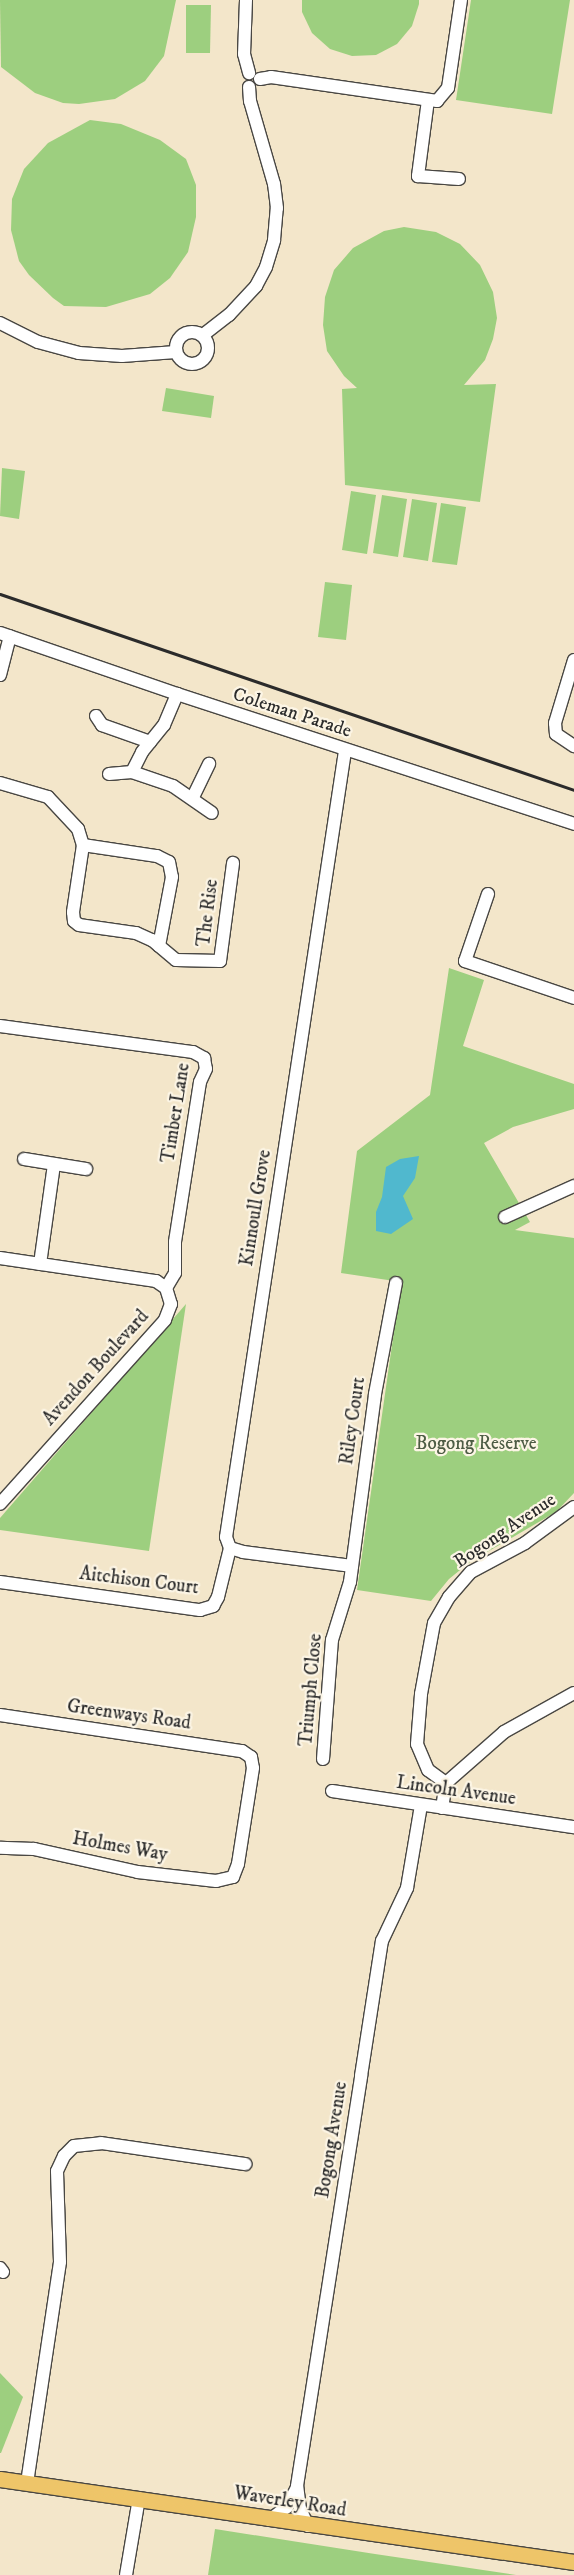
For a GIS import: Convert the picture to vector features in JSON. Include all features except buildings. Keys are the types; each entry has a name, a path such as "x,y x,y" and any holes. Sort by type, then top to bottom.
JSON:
{"main road":[{"name":"Waverley Road","path":"0,2479 139,2498 308,2526 574,2562"}],"street":[{"path":"203,335 228,315 256,286 274,240 277,208 274,184 250,101 249,87 257,86 244,54 246,0"},
{"path":"254,76 437,101 448,88 461,0"},
{"path":"428,100 418,176 459,179"},
{"path":"0,323 38,342 79,353 122,356 176,352"},
{"path":"193,332 203,335 208,351 199,363 183,362 176,352 180,337 193,332"},
{"path":"0,675 5,634"},
{"name":"Coleman Parade","path":"5,634 345,751 574,824"},
{"path":"574,660 555,723 556,734 574,746"},
{"path":"132,772 150,742 164,725 177,694"},
{"path":"96,716 102,725 150,742"},
{"name":"Kinnoull Grove","path":"230,1548 226,1537 345,751"},
{"path":"193,797 209,764"},
{"path":"109,774 132,772 173,786 193,797 212,813"},
{"path":"0,782 48,797 78,829 83,846 157,856 168,862 172,877 159,946"},
{"name":"The Rise","path":"83,846 73,912 74,921 79,925 136,933 159,946 176,960 220,961 233,863"},
{"path":"488,894 465,961 574,998"},
{"name":"Timber Lane","path":"0,1026 193,1052 204,1058 206,1069 200,1082 175,1242 175,1273 166,1288"},
{"path":"24,1159 86,1169"},
{"path":"40,1264 54,1164"},
{"path":"505,1217 574,1186"},
{"name":"Avendon Boulevard","path":"0,1258 156,1281 166,1288 170,1304 165,1320 0,1504"},
{"name":"Riley Court","path":"352,1566 376,1394 396,1283"},
{"name":"Bogong Avenue","path":"446,1783 428,1770 418,1744 421,1694 434,1623 449,1597 471,1572 525,1543 574,1507"},
{"path":"230,1548 242,1552 352,1566"},
{"name":"Aitchison Court","path":"0,1582 200,1610 212,1606 218,1597 230,1548"},
{"name":"Triumph Close","path":"323,1759 332,1640 346,1598 352,1566"},
{"path":"442,1808 446,1783 504,1732 574,1693"},
{"name":"Greenways Road","path":"0,1715 242,1751 251,1757 253,1768 250,1792 238,1864 233,1877"},
{"name":"Lincoln Avenue","path":"332,1791 574,1827"},
{"name":"Bogong Avenue","path":"269,2520 288,2507 297,2486 382,1940 407,1888 421,1805"},
{"name":"Holmes Way","path":"0,1848 34,1849 138,1872 216,1881 233,1877"},
{"path":"27,2483 60,2262 57,2171 64,2156 74,2146 100,2143 245,2164"},
{"name":"Bogong Avenue","path":"297,2486 299,2503 308,2526"},
{"path":"126,2575 139,2498"}],"green space":[{"path":"0,0 176,0 164,56 145,81 115,99 79,104 63,103 35,93 1,67"},
{"path":"302,0 419,0 419,4 412,26 397,44 376,55 352,56 330,49 312,33 302,12"},
{"path":"471,0 570,0 552,114 456,100"},
{"path":"186,5 211,5 210,53 186,53"},
{"path":"90,120 121,124 160,140 186,159 196,185 196,217 188,252 170,278 150,294 106,307 64,306 29,275 19,261 11,230 12,199 24,169 48,143"},
{"path":"404,227 436,232 460,244 480,265 493,292 497,318 493,339 485,360 464,385 496,384 480,502 345,485 342,389 357,388 344,376 327,351 323,325 325,297 334,270 353,248 384,231"},
{"path":"166,388 214,396 211,418 162,411"},
{"path":"2,468 25,471 19,519 0,516"},
{"path":"351,491 376,495 367,554 342,550"},
{"path":"382,495 407,499 398,557 373,553"},
{"path":"412,499 437,503 428,561 403,557"},
{"path":"441,503 466,507 457,565 432,562"},
{"path":"325,582 352,585 346,640 318,637"},
{"name":"Bogong Reserve","path":"449,968 484,980 463,1046 574,1084 574,1109 513,1127 484,1143 530,1222 515,1230 574,1238 574,1493 556,1512 470,1562 449,1579 431,1601 357,1590 401,1282 341,1273 357,1151 430,1095"},
{"path":"186,1304 149,1551 0,1530 0,1518"},
{"path":"0,2373 23,2397 1,2453 0,2453"},
{"path":"215,2529 375,2554 516,2575 208,2575"}],"water":[{"path":"419,1156 415,1178 403,1196 413,1219 391,1234 376,1231 376,1212 382,1197 386,1167 400,1159"}],"railway":[{"path":"0,594 574,790"}]}
